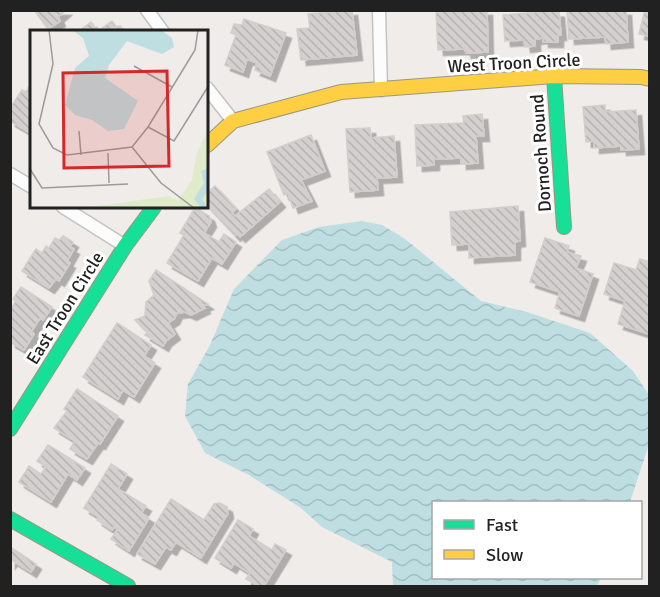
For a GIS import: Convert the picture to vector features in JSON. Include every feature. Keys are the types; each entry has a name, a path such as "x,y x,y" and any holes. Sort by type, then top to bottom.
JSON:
{"street":[{"path":"147,10 162,30"},
{"path":"208,144 232,121 341,92 381,90 379,10"},
{"name":"West Troon Circle","path":"381,90 554,76 641,77 650,80"},
{"name":"Dornoch Round","path":"554,76 564,227"},
{"path":"208,89 232,121"},
{"path":"10,174 30,186"},
{"path":"65,208 125,246"},
{"name":"East Troon Circle","path":"10,429 125,246 152,208"},
{"path":"10,519 128,586"}],"water":[{"path":"362,221 382,225 405,239 481,301 527,312 590,333 633,371 649,395 650,441 630,501 432,501 432,579 600,579 597,586 393,586 392,562 322,527 301,508 249,475 205,453 185,416 188,384 210,345 234,289 282,240 319,227"}],"building":[{"path":"34,10 66,10 58,17 60,21 48,29"},
{"path":"352,10 357,55 301,60 297,29 310,28 308,14"},
{"path":"436,10 487,10 488,52 466,53 465,49 438,50"},
{"path":"541,10 559,12 561,35 558,35 558,42 543,42 543,38 535,39 535,46 525,47 524,40 505,41 503,15 541,12"},
{"path":"567,10 626,10 628,42 606,44 605,37 569,39"},
{"path":"645,10 650,10 650,36 639,34"},
{"path":"244,19 286,33 270,76 255,70 257,63 247,59 243,72 225,65 236,35 231,33 234,24 242,25"},
{"path":"112,21 117,28 120,26 123,30 99,30"},
{"path":"91,22 97,30 81,30"},
{"path":"30,85 30,133 10,121 10,108 22,90 26,92"},
{"path":"605,105 605,112 636,110 639,149 621,150 621,146 594,148 594,141 586,142 583,107"},
{"path":"482,114 484,136 476,136 478,163 461,164 461,158 434,159 434,165 417,166 415,125 464,123 463,116"},
{"path":"370,128 371,138 394,136 397,177 377,178 378,190 350,192 346,129"},
{"path":"311,135 325,171 301,180 312,201 293,208 288,193 284,195 267,152"},
{"path":"215,186 236,209 232,213 235,216 269,189 280,202 240,237 237,234 235,236 208,207 208,192"},
{"path":"518,206 520,241 515,242 515,255 469,258 469,244 452,245 450,212"},
{"path":"199,210 209,216 211,222 204,233 219,242 224,234 236,242 222,264 212,258 198,281 167,263 184,235 180,233 193,211"},
{"path":"63,236 73,242 70,247 74,249 67,261 70,263 59,281 56,279 49,288 22,271 36,249 42,253 46,246 49,248 55,238 59,240"},
{"path":"545,238 569,246 567,252 581,256 576,268 593,274 579,316 555,308 560,292 530,282"},
{"path":"640,259 650,262 649,334 618,324 625,301 604,294 614,263 636,270"},
{"path":"156,270 208,304 191,315 185,312 177,313 168,323 175,334 163,346 145,335 147,332 135,320 145,316 146,302 154,295 149,281"},
{"path":"21,287 52,307 43,320 40,318 24,350 10,342 10,310 16,301 13,299"},
{"path":"117,323 151,345 144,356 155,363 134,397 123,390 118,399 83,377"},
{"path":"77,389 118,416 87,459 70,449 75,441 54,428 67,411 64,409"},
{"path":"48,445 85,468 77,480 68,474 51,502 19,482 29,466 41,474 46,467 37,461"},
{"path":"111,464 127,474 118,489 146,506 141,513 149,518 129,551 111,539 118,529 114,527 112,530 97,520 99,517 84,508"},
{"path":"171,499 204,520 214,504 220,503 227,507 228,513 201,558 176,542 171,550 166,547 155,564 137,554"},
{"path":"238,520 253,529 249,536 272,550 275,544 286,550 264,586 259,586 246,579 250,573 234,563 231,568 215,558"},
{"path":"10,547 36,564 31,572 12,560 10,563"}],"traffic: fast":[{"path":"554,76 564,227"},
{"path":"10,429 125,246 153,208"},
{"path":"10,519 128,586"}],"traffic: slow":[{"path":"208,144 233,121 341,92 554,76 650,79"}]}
